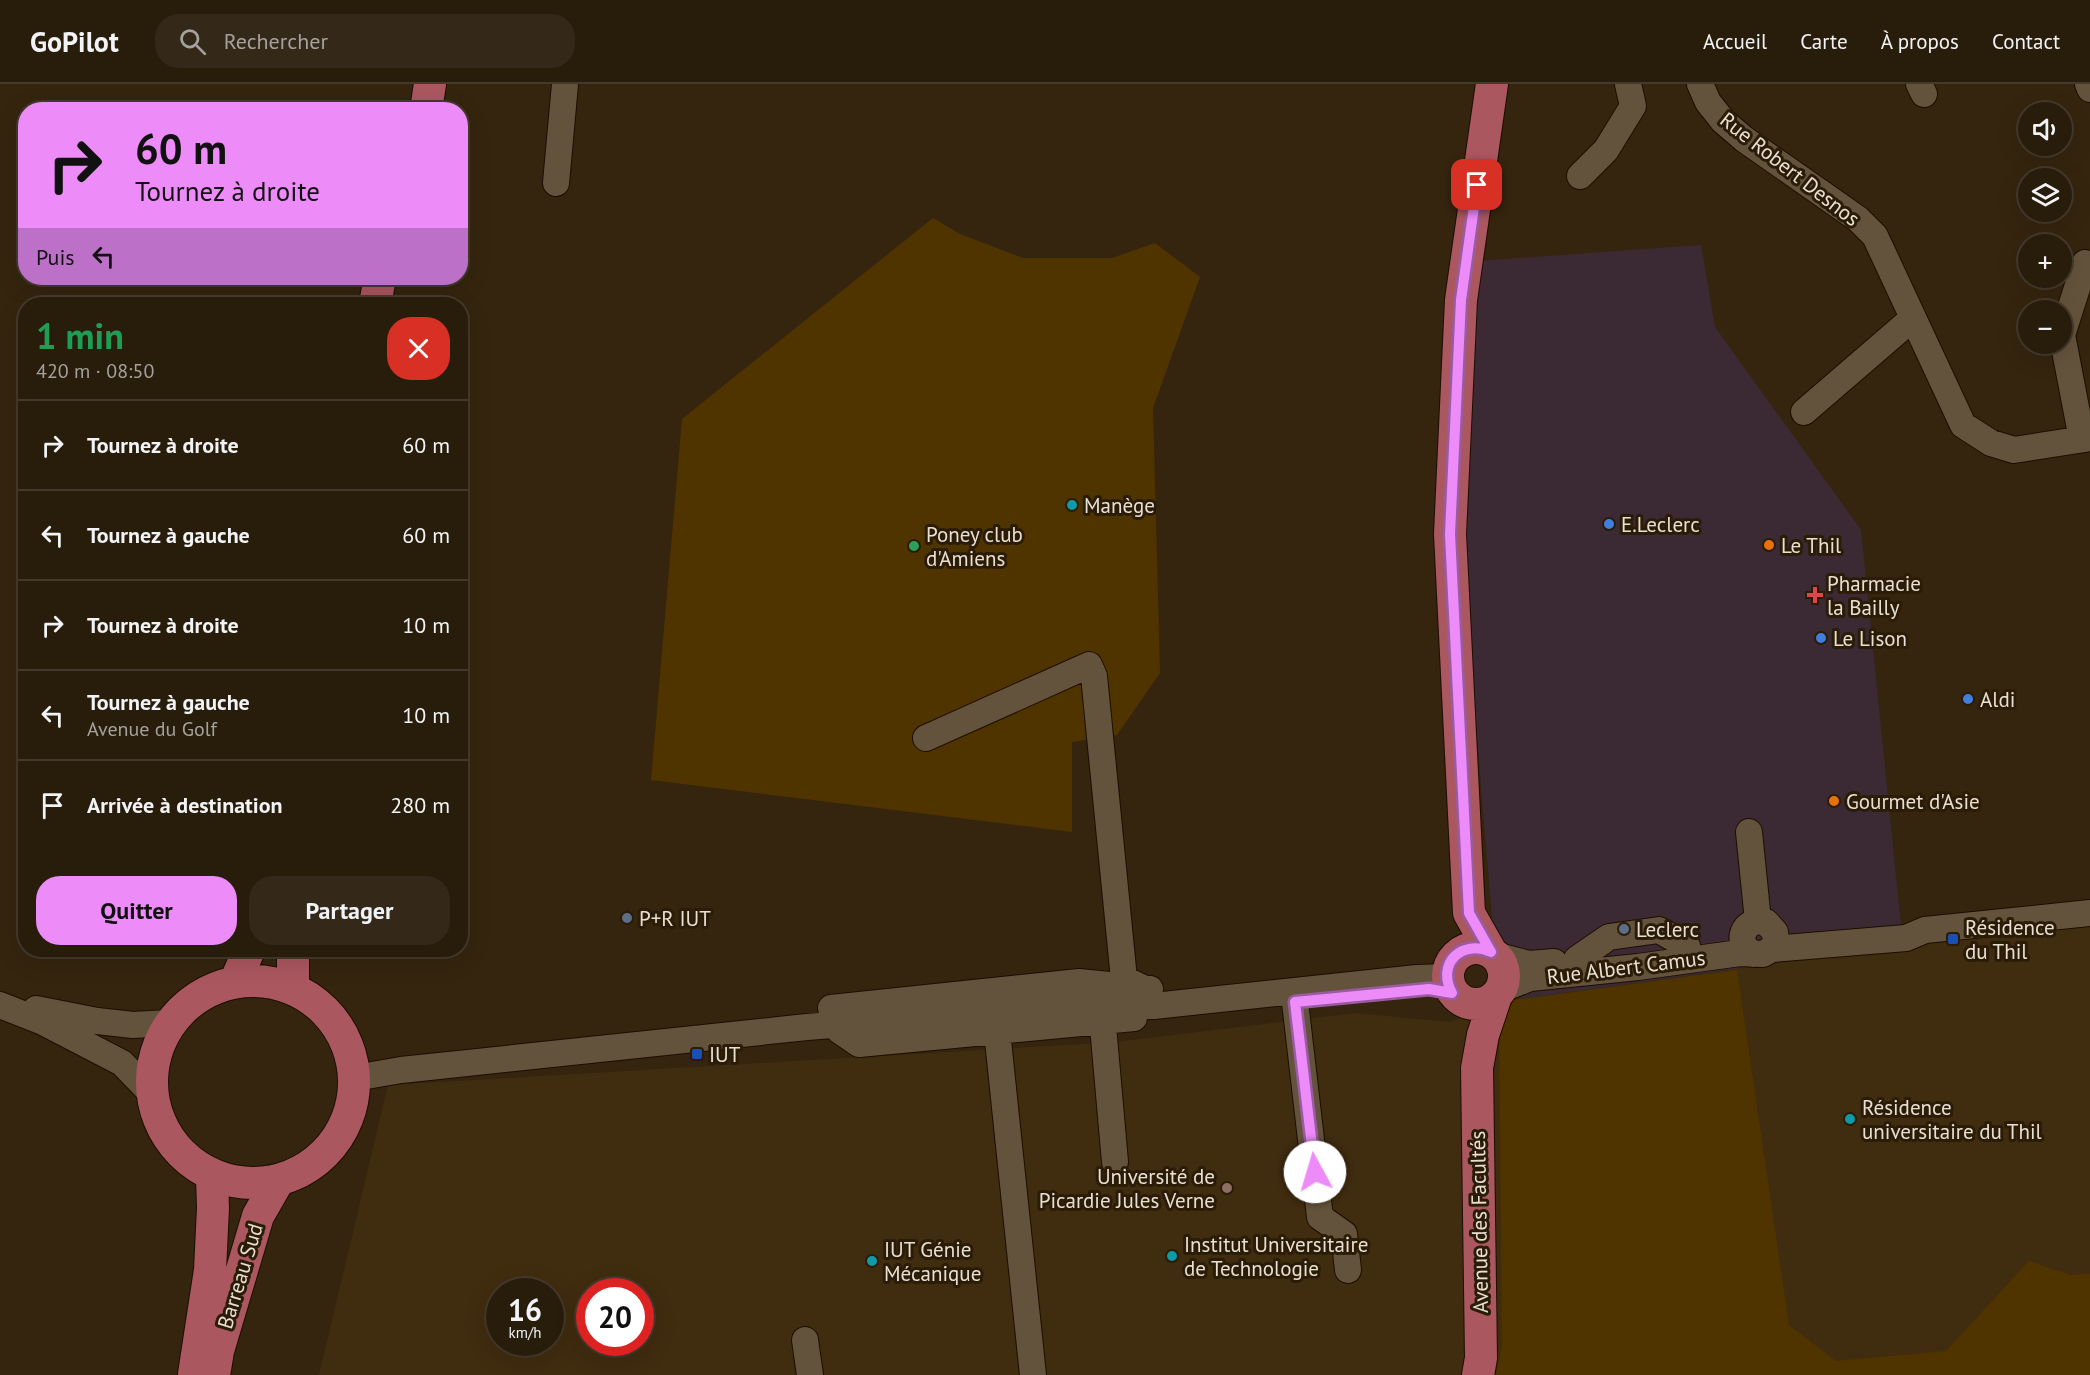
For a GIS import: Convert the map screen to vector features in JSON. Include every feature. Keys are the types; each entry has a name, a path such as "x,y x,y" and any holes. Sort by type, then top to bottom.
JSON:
{"main road":[{"path":"410,102 413,84"},
{"path":"427,102 430,84"},
{"path":"1469,913 1503,968 1504,975 1498,993 1487,1002 1476,1004 1466,1002 1453,976 1469,913 1450,534 1461,300 1492,84"},
{"path":"1453,976 1474,947 1493,953"},
{"path":"236,980 246,957"},
{"path":"293,957 293,989"},
{"name":"Avenue des Facultés","path":"1453,976 1477,1068"},
{"path":"236,980 269,982 293,989 323,1008 340,1032 351,1058 355,1078 352,1102 338,1137 324,1154 304,1169 278,1181 242,1183 212,1177 187,1158 173,1142 163,1127 152,1094 154,1058 169,1023 194,1001 236,980"},
{"name":"Avenue des Facultés","path":"1478,1375 1481,1358 1477,1068 1484,1035 1498,993"},
{"name":"Barreau Sud","path":"194,1375 210,1270 212,1177"},
{"name":"Barreau Sud","path":"214,1375 218,1351 258,1215 278,1181"}],"street":[{"path":"556,183 566,84"},
{"path":"1580,176 1606,150 1634,106 1628,84"},
{"name":"Rue Robert Desnos","path":"1700,84 1708,102 1723,121 1744,139 1858,219 1875,236 1963,425 1991,443 2014,450 2086,438 2062,335 2085,263"},
{"path":"2088,84 2090,89"},
{"path":"1804,412 1913,318"},
{"path":"926,738 1089,665 1094,676 1124,979 1144,989"},
{"path":"1749,832 1760,937"},
{"name":"Rue Albert Camus","path":"1493,953 1529,964 1736,937 1760,937 1801,931 1894,924 1925,930 2090,912"},
{"name":"Rue Albert Camus","path":"1498,993 1530,978 1638,967 1740,953 1760,937"},
{"path":"1116,1162 1103,1012 1108,994 1144,989 1453,976"},
{"path":"832,1017 859,1044 1000,1020 1295,1002 1429,989 1453,976"},
{"path":"1103,1012 1453,976"},
{"path":"355,1078 401,1070 905,1009 917,999 1079,982 1144,989"},
{"path":"1033,1375 1000,1020 1014,997 1056,991 1068,983"},
{"path":"1295,1002 1320,1217 1344,1234 1348,1270"},
{"path":"0,1004 97,1021 134,1025 169,1023"},
{"path":"0,1004 43,1022 122,1063 152,1094"},
{"path":"805,1340 810,1375"}],"shaded area":[{"name":"Poney club d'Amiens","path":"933,218 960,234 1023,258 1112,258 1155,243 1200,277 1153,408 1160,673 1117,735 1072,742 1072,832 651,780 682,419"},
{"path":"1701,245 1715,327 1861,530 1903,946 1499,1002 1463,570 1478,261"},
{"name":"Université de Picardie Jules Verne","path":"2090,926 2090,1375 319,1375 388,1085 1115,1042 1355,1013 1450,1022 1499,1002 1903,946"},
{"path":"1737,970 1789,1325 1836,1361 1946,1351 2029,1261 2070,1275 2090,1274 2090,1375 1496,1375 1502,1346 1499,1002"}],"place":[{"name":"Manège","path":"1072,505"},
{"name":"E.Leclerc","path":"1609,524"},
{"name":"Le Thil","path":"1769,545"},
{"name":"Poney club d'Amiens","path":"914,546"},
{"name":"Pharmacie la Bailly","path":"1815,595"},
{"name":"Le Lison","path":"1821,638"},
{"name":"Aldi","path":"1968,699"},
{"name":"Gourmet d'Asie","path":"1834,801"},
{"name":"P+R IUT","path":"627,918"},
{"name":"Leclerc","path":"1624,929"},
{"name":"Résidence du Thil","path":"1953,939"},
{"name":"IUT","path":"697,1054"},
{"name":"Résidence universitaire du Thil","path":"1850,1119"},
{"name":"Université de Picardie Jules Verne","path":"1227,1188"},
{"name":"Institut Universitaire de Technologie","path":"1172,1256"},
{"name":"IUT Génie Mécanique","path":"872,1261"}],"route":[{"path":"1315,1172 1295,1002 1429,989 1452,993 1447,971 1454,957 1465,949 1474,947 1491,952 1469,913 1450,534 1461,300 1477,185"}]}
